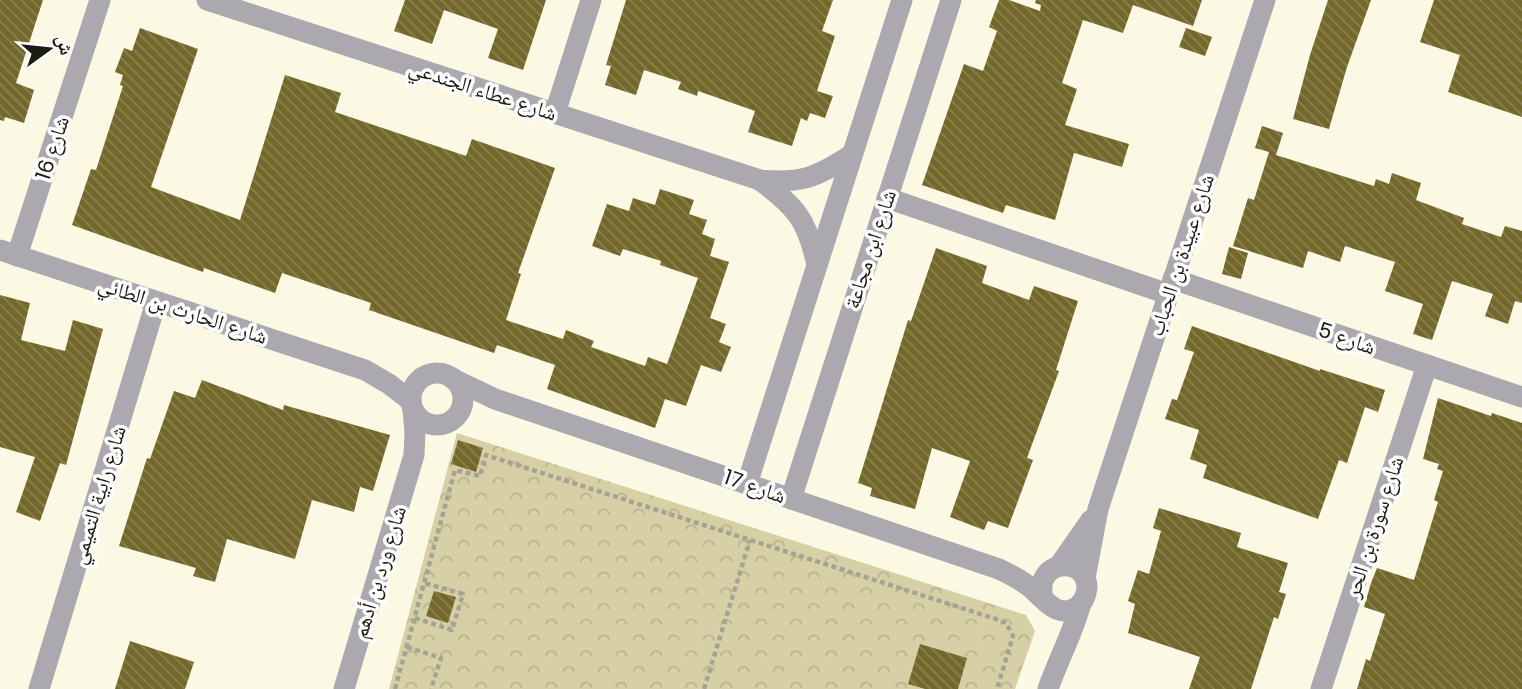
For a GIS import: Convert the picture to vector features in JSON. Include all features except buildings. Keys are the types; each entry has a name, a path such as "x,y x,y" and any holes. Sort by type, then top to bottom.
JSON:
{"street":[{"name":"شارع 16","path":"9,253 100,0"},
{"name":"شارع عطاء الجندعي","path":"207,0 269,10 555,113 760,180 804,180 825,172 851,155"},
{"path":"555,113 591,0"},
{"path":"747,484 902,0"},
{"name":"شارع ابن مجاعة","path":"791,499 951,0"},
{"name":"شارع عبيدة بن الحباب","path":"1085,578 1098,509 1265,0"},
{"name":"شارع عطاء الجندعي","path":"760,180 786,200 801,218 811,239 817,263"},
{"name":"شارع 5","path":"887,198 1427,365 1522,397"},
{"name":"شارع الحارث بن الطائي","path":"9,253 365,370 389,384 412,405"},
{"name":"شارع رابية التميمي","path":"38,689 156,302"},
{"name":"شارع سورة بن الحر","path":"1321,689 1427,365"},
{"name":"شارع الحارث بن الطائي","path":"365,370 425,375"},
{"path":"440,373 453,379 462,392 463,400 457,414 452,420 438,425 423,421 412,405 414,386 425,375 440,373"},
{"name":"شارع 17","path":"453,379 510,404 999,569 1015,577 1046,601"},
{"name":"شارع 17","path":"457,414 483,406 510,404"},
{"name":"شارع ورد بن أدهم","path":"344,689 414,454 412,405"},
{"name":"شارع ورد بن أدهم","path":"414,454 438,425"},
{"name":"شارع عبيدة بن الحباب","path":"1057,566 1098,509"},
{"path":"1048,689 1087,591 1085,578 1074,567 1057,566 1044,577 1041,591 1057,632 1057,661"},
{"name":"شارع 17","path":"999,569 1027,571 1057,566"},
{"path":"1046,601 1062,611 1069,611 1081,603"}],"path":[{"path":"395,689 455,470 480,476 486,455 1006,623 1011,629 1012,644 996,689"},
{"path":"704,689 750,540"},
{"path":"415,618 452,630 463,594 424,583"},
{"path":"407,647 441,658 431,689"}],"green space":[{"path":"457,433 1026,615 1035,631 1015,689 389,689"}]}
